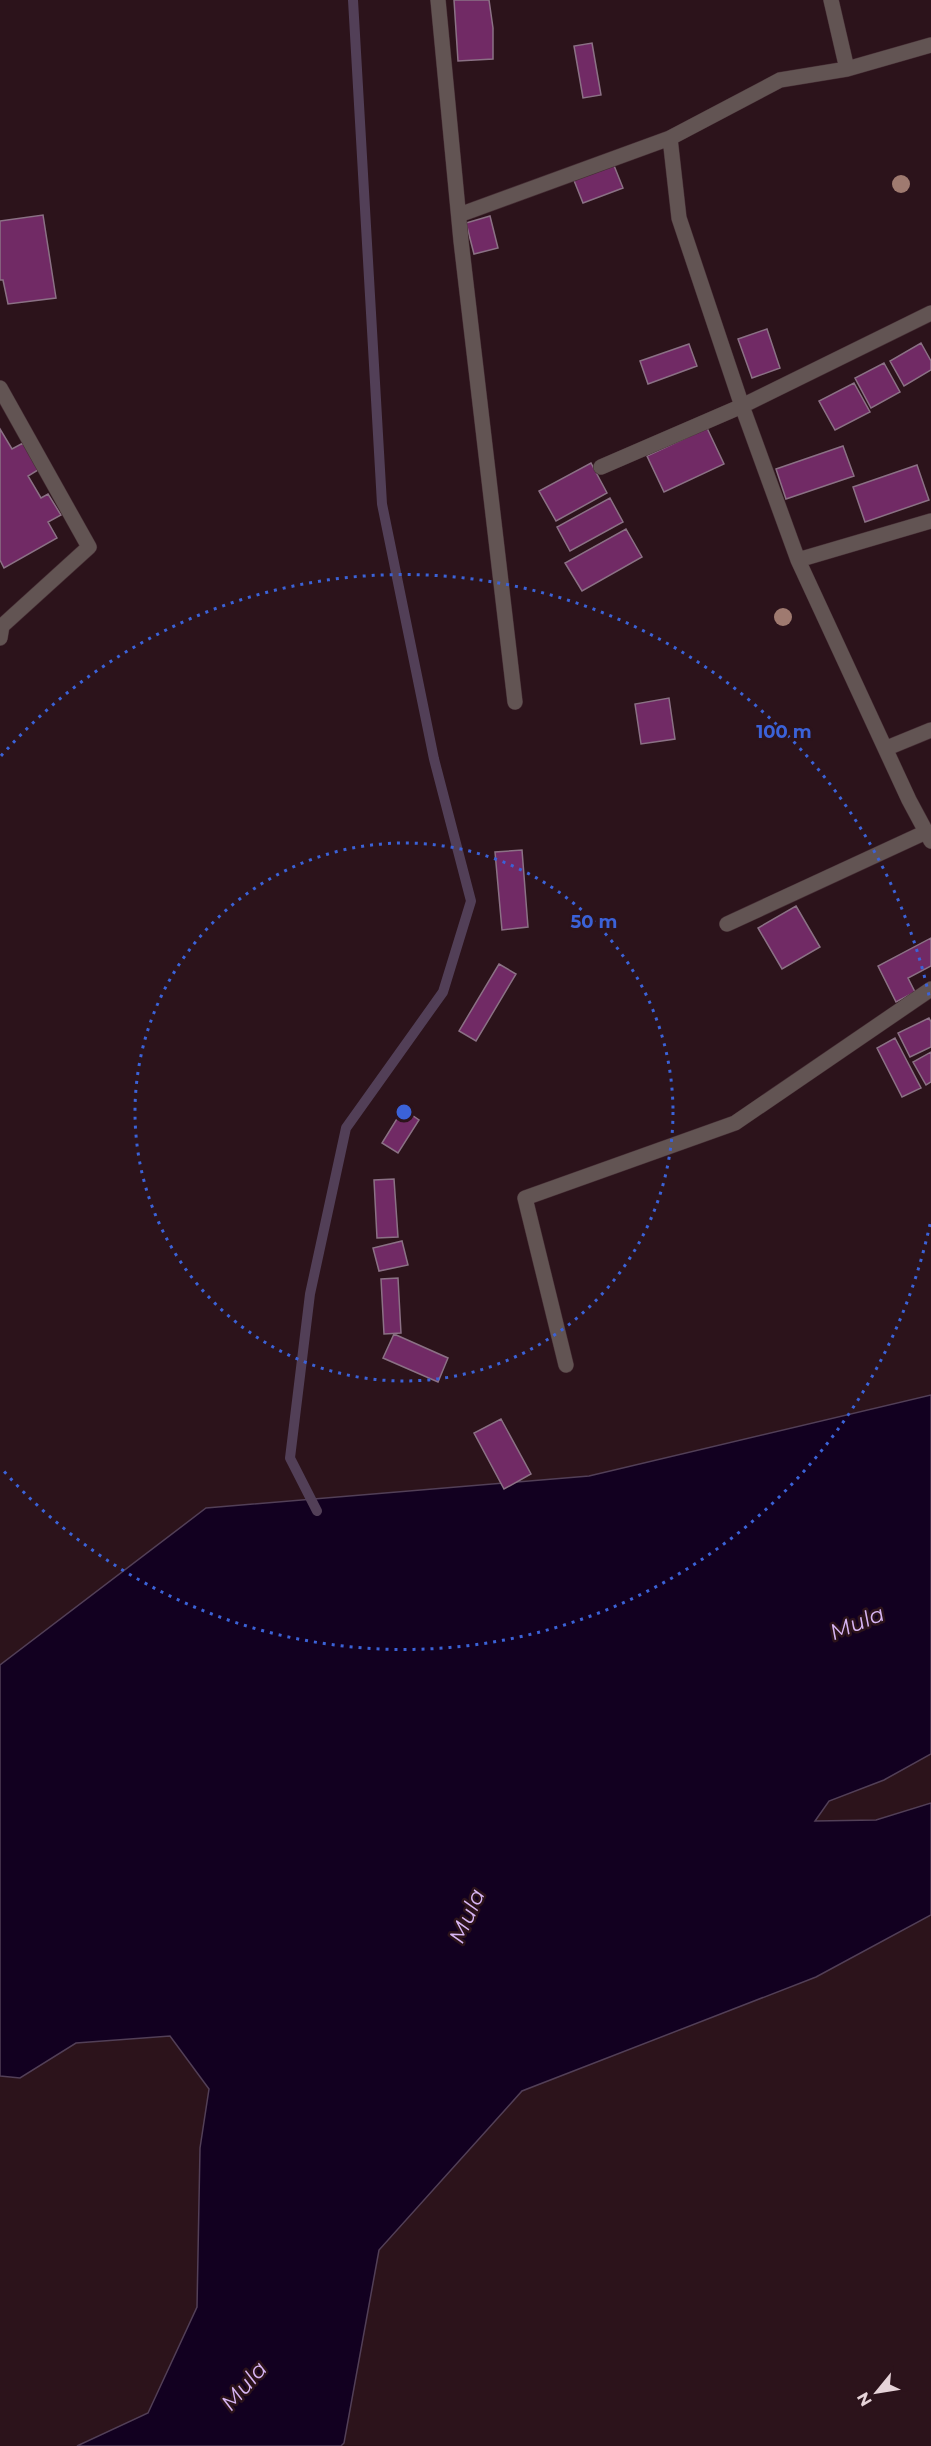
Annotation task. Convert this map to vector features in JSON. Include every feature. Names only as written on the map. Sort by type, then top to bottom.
[{"type":"street","points":[[438,0],[459,215],[515,702]]},
{"type":"street","points":[[831,0],[847,69]]},
{"type":"street","points":[[459,215],[670,138],[780,80],[847,69],[931,45]]},
{"type":"street","points":[[670,138],[679,218],[742,406],[798,560],[887,748],[909,800],[929,836],[727,924]]},
{"type":"street","points":[[601,466],[742,406],[931,313]]},
{"type":"street","points":[[0,388],[89,547],[0,628]]},
{"type":"street","points":[[798,560],[931,521]]},
{"type":"street","points":[[887,748],[931,730]]},
{"type":"street","points":[[566,1365],[525,1198],[735,1124],[931,989]]},
{"type":"water","name":"Mula","points":[[931,1395],[931,1754],[884,1780],[829,1801],[815,1821],[876,1820],[931,1803],[931,1915],[816,1977],[522,2091],[379,2250],[344,2443],[341,2446],[77,2446],[148,2413],[197,2307],[200,2148],[209,2089],[170,2036],[76,2043],[20,2078],[0,2076],[0,1665],[206,1508],[589,1476]]},
{"type":"building","points":[[454,0],[489,0],[493,28],[493,59],[458,61]]},
{"type":"building","points":[[592,43],[601,95],[583,98],[574,46]]},
{"type":"building","points":[[613,163],[623,188],[583,203],[573,178]]},
{"type":"building","points":[[43,215],[56,298],[8,304],[3,280],[0,280],[0,221]]},
{"type":"building","points":[[490,216],[498,248],[474,254],[466,223]]},
{"type":"building","points":[[767,329],[780,368],[752,378],[738,339]]},
{"type":"building","points":[[921,343],[931,361],[931,370],[904,386],[890,361]]},
{"type":"building","points":[[689,344],[697,366],[648,384],[640,361]]},
{"type":"building","points":[[884,363],[900,392],[871,408],[855,378]]},
{"type":"building","points":[[854,383],[870,412],[835,430],[819,401]]},
{"type":"building","points":[[707,428],[724,464],[664,492],[647,456]]},
{"type":"building","points":[[0,429],[12,449],[23,443],[38,470],[28,476],[41,498],[48,494],[61,515],[48,522],[57,538],[4,568],[0,560]]},
{"type":"building","points":[[843,446],[854,476],[786,499],[776,469]]},
{"type":"building","points":[[591,463],[607,493],[556,521],[539,491]]},
{"type":"building","points":[[917,465],[929,500],[865,522],[853,487]]},
{"type":"building","points":[[610,498],[623,522],[570,551],[557,527]]},
{"type":"building","points":[[626,529],[642,557],[582,591],[565,563]]},
{"type":"building","points":[[669,698],[675,739],[641,744],[635,704]]},
{"type":"building","points":[[522,850],[528,927],[502,930],[495,852]]},
{"type":"building","points":[[796,906],[820,947],[782,969],[758,928]]},
{"type":"building","points":[[931,938],[931,966],[908,978],[915,992],[896,1002],[878,966]]},
{"type":"building","points":[[499,964],[516,974],[476,1041],[459,1031]]},
{"type":"building","points":[[929,1018],[931,1047],[910,1057],[898,1033]]},
{"type":"building","points":[[895,1038],[921,1088],[902,1097],[877,1048]]},
{"type":"building","points":[[931,1052],[931,1082],[926,1085],[913,1062]]},
{"type":"building","points":[[403,1109],[419,1120],[398,1153],[382,1143]]},
{"type":"building","points":[[394,1179],[398,1237],[377,1238],[374,1180]]},
{"type":"building","points":[[402,1241],[408,1265],[379,1271],[373,1248]]},
{"type":"building","points":[[398,1278],[401,1333],[384,1334],[381,1279]]},
{"type":"building","points":[[394,1334],[448,1358],[438,1382],[383,1358]]},
{"type":"building","points":[[501,1419],[531,1474],[504,1489],[474,1433]]},
{"type":"waterway","points":[[317,1511],[290,1458],[310,1294],[346,1128],[443,992],[471,901],[434,759],[382,504],[353,0]]}]
